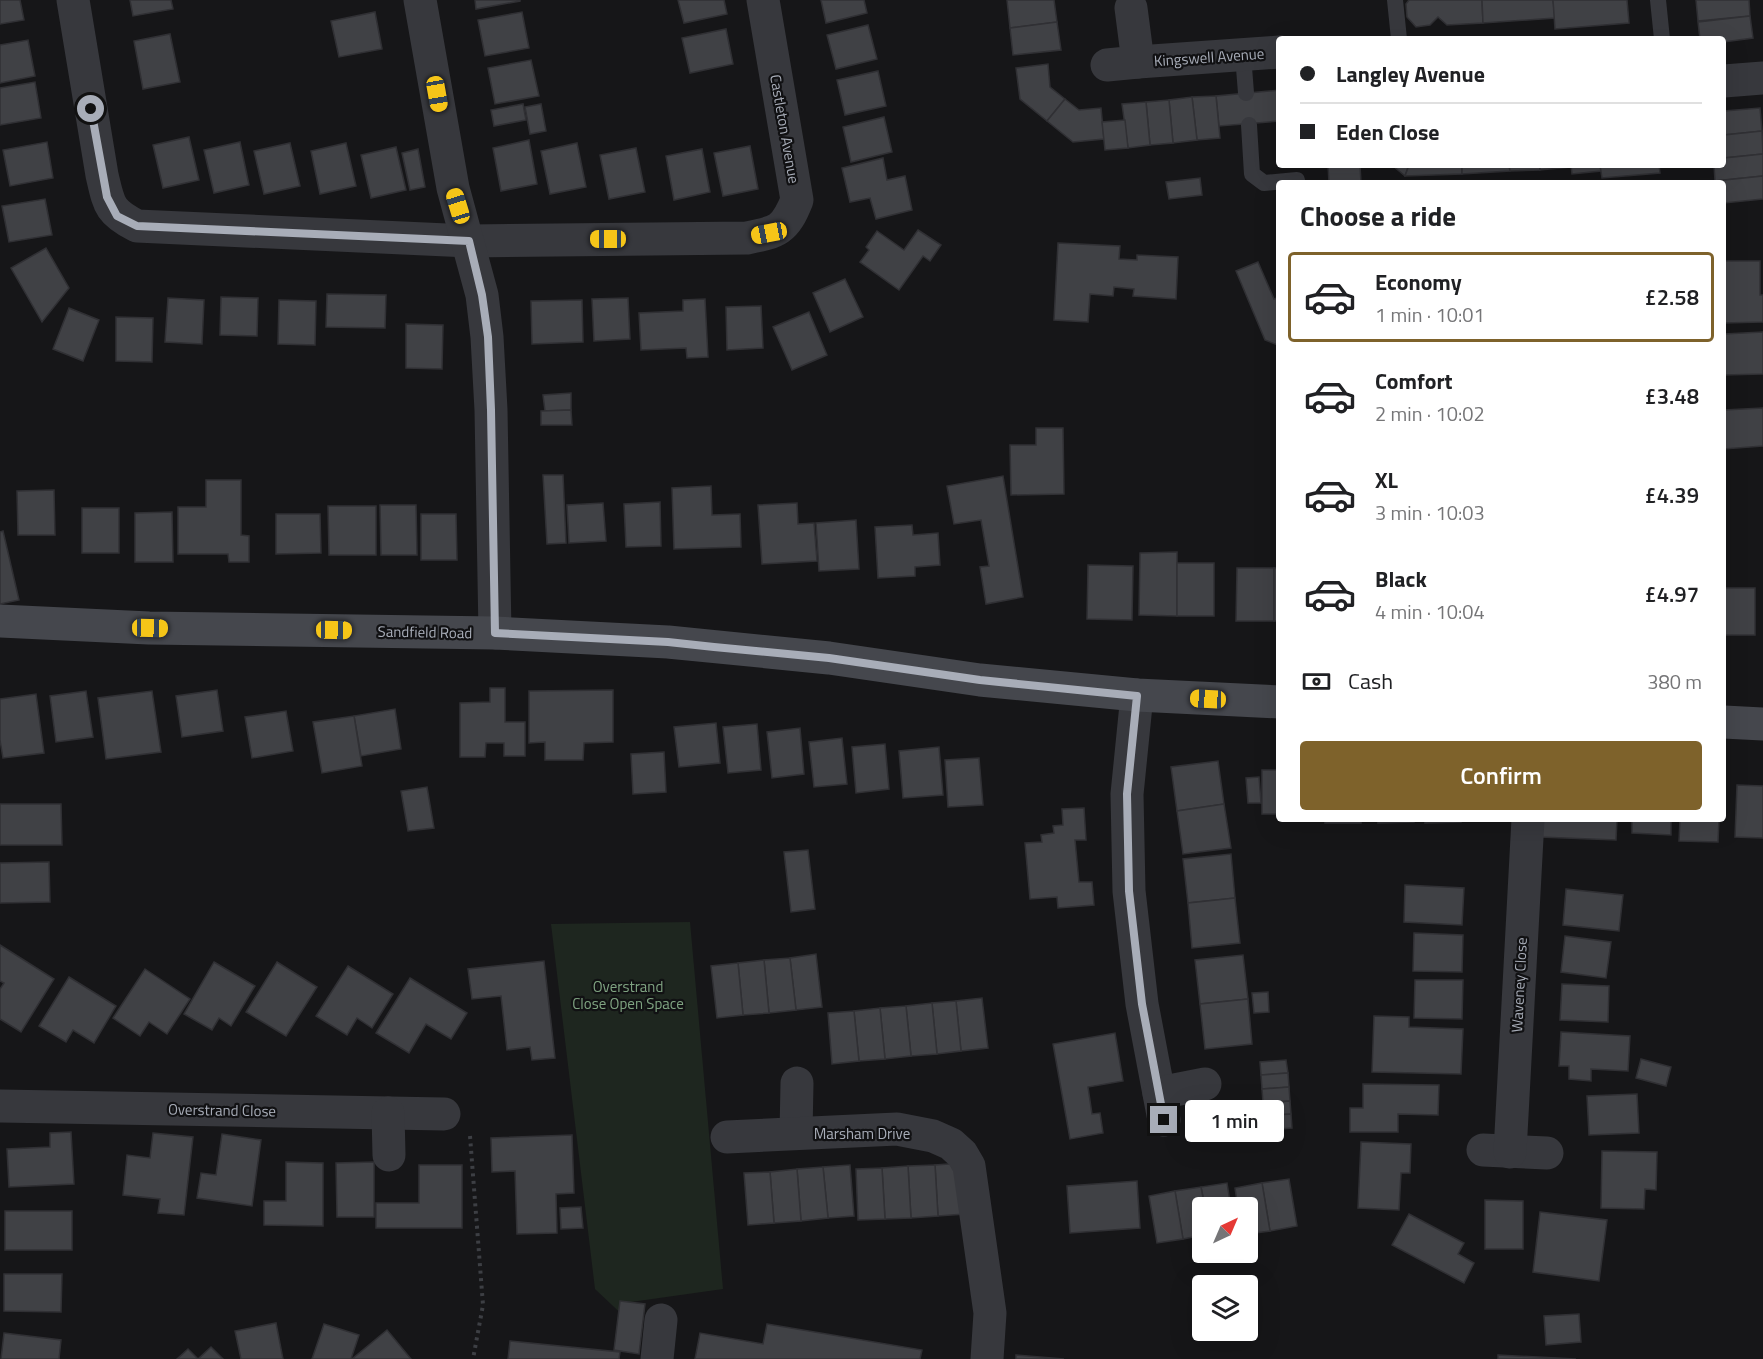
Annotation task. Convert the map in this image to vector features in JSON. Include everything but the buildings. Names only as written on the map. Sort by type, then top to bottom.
[{"type":"street","name":"Castleton Avenue","points":[[73,0],[102,175],[107,197],[117,216],[137,226],[469,241],[747,238],[769,233],[789,220],[797,200],[763,0]]},
{"type":"street","points":[[420,0],[453,188],[482,295],[488,337],[495,633]]},
{"type":"street","name":"Kingswell Avenue","points":[[1131,8],[1122,63],[1276,52]]},
{"type":"street","points":[[1726,81],[1763,78]]},
{"type":"street","name":"Sandfield Road","points":[[0,621],[150,628],[495,633],[679,643],[829,658],[980,680],[1137,696],[1276,702]]},
{"type":"street","points":[[1137,696],[1127,794],[1129,891],[1142,1004],[1161,1106],[1205,1084]]},
{"type":"street","points":[[1726,722],[1763,724]]},
{"type":"street","name":"Waveney Close","points":[[1528,822],[1497,1151],[1547,1153]]},
{"type":"street","points":[[796,1133],[797,1083]]},
{"type":"street","name":"Overstrand Close","points":[[0,1106],[444,1114]]},
{"type":"street","points":[[388,1113],[389,1155]]},
{"type":"street","name":"Marsham Drive","points":[[727,1137],[907,1131],[933,1136],[951,1144],[962,1154],[969,1166],[990,1313],[987,1359]]},
{"type":"street","points":[[657,1359],[661,1320]]},
{"type":"lane","points":[[1395,0],[1399,36]]},
{"type":"lane","points":[[1658,0],[1662,36]]},
{"type":"lane","points":[[1243,55],[1246,93]]},
{"type":"lane","points":[[1249,125],[1252,174],[1264,183],[1276,182]]},
{"type":"path","points":[[444,1114],[468,1112],[483,1305],[473,1359]]},
{"type":"green space","name":"Overstrand Close Open Space","points":[[690,922],[723,1289],[631,1302],[629,1321],[595,1289],[551,924]]},
{"type":"route","points":[[91,109],[107,197],[117,216],[137,226],[469,241],[482,295],[488,337],[495,633],[668,642],[829,658],[980,680],[1137,696],[1127,794],[1129,891],[1142,1004],[1164,1120]]}]
